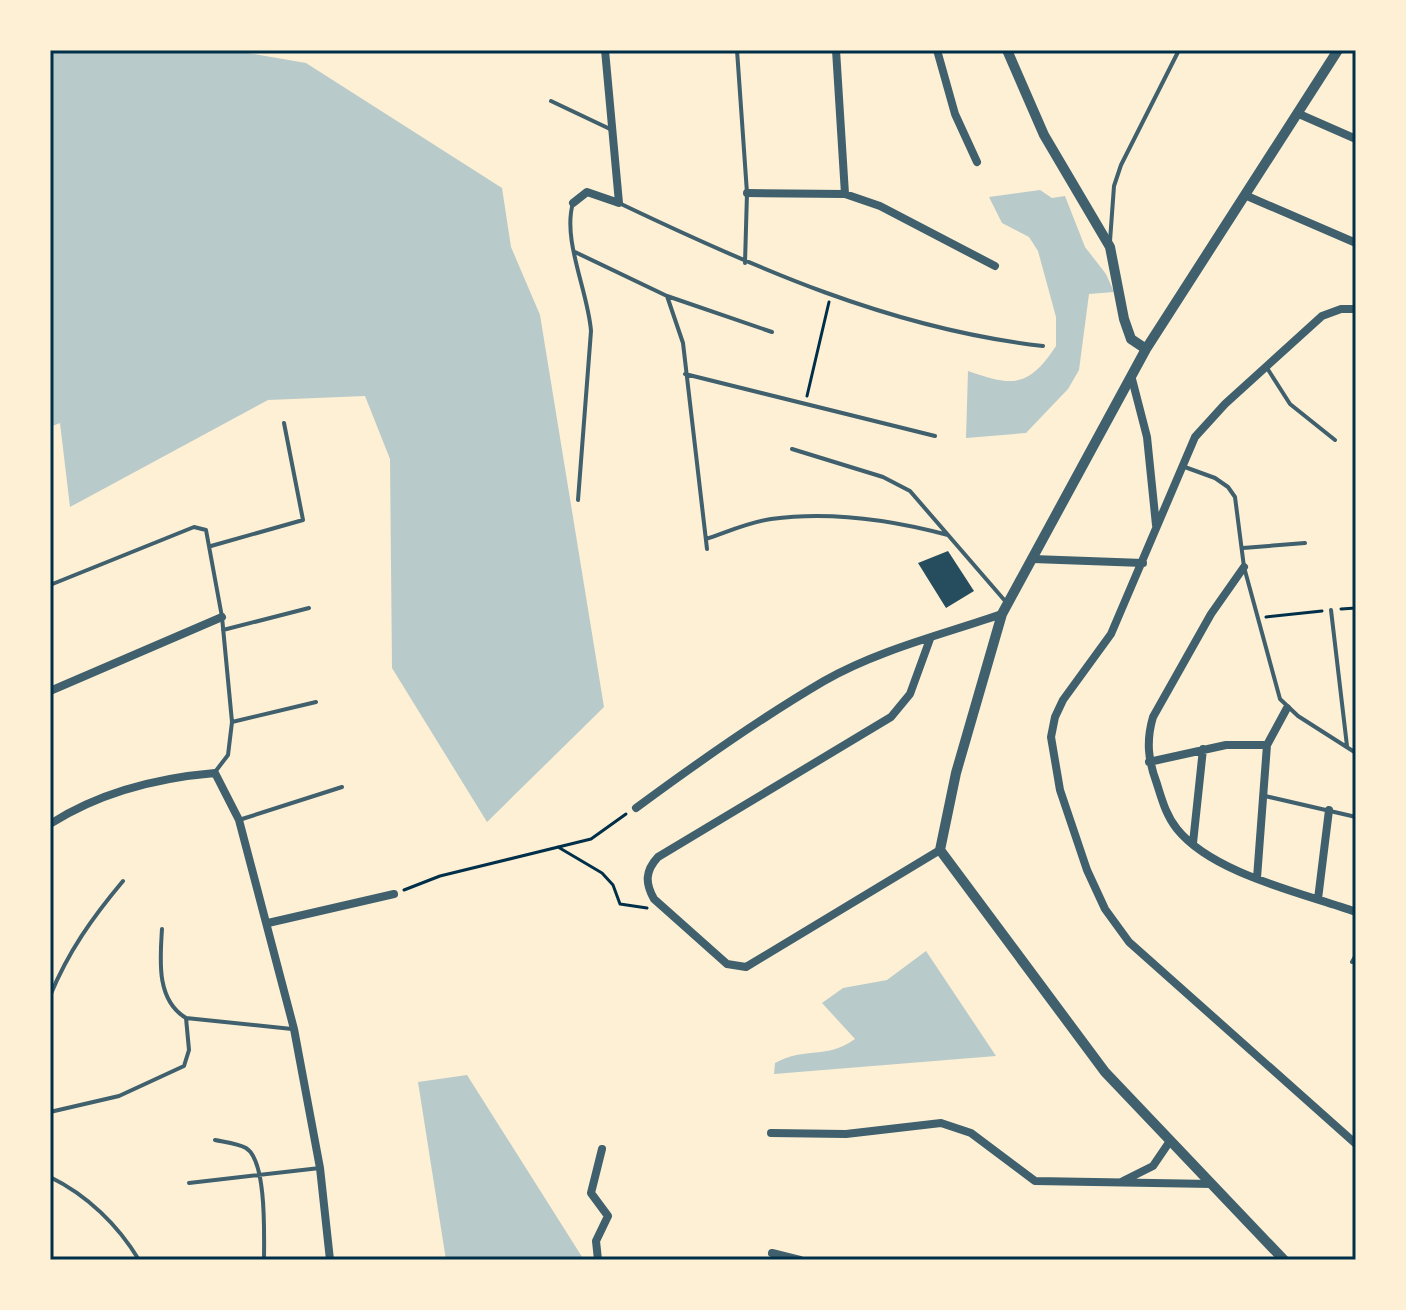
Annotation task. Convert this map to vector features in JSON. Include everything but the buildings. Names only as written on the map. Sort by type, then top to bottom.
[{"type":"street","points":[[573,203],[587,192],[619,203],[605,50]]},
{"type":"street","points":[[836,50],[845,194]]},
{"type":"street","points":[[937,50],[955,114],[977,162]]},
{"type":"street","points":[[1007,50],[1044,135],[1110,247],[1127,329],[1131,339],[1146,349]]},
{"type":"street","points":[[930,639],[910,694],[891,717],[658,857],[646,875],[647,888],[667,911],[727,964],[746,967],[940,850],[959,761],[1002,614],[1146,349],[1338,50]]},
{"type":"street","points":[[1299,114],[1356,139]]},
{"type":"street","points":[[747,193],[845,194],[880,206],[995,266]]},
{"type":"street","points":[[1247,196],[1356,243]]},
{"type":"street","points":[[1356,309],[1332,311],[1322,316],[1209,419],[1195,437],[1111,634],[1063,700],[1051,737],[1060,790],[1087,870],[1105,909],[1129,942],[1356,1144]]},
{"type":"street","points":[[1132,379],[1147,437],[1156,530]]},
{"type":"street","points":[[1033,559],[1143,563]]},
{"type":"street","points":[[1244,567],[1211,614],[1153,717],[1148,732],[1149,762],[1168,815],[1193,843],[1257,878],[1356,912]]},
{"type":"street","points":[[636,808],[738,734],[826,680],[1002,614]]},
{"type":"street","points":[[50,691],[222,617]]},
{"type":"street","points":[[1257,878],[1267,745],[1287,708]]},
{"type":"street","points":[[1149,762],[1203,749],[1267,745]]},
{"type":"street","points":[[1193,843],[1203,749]]},
{"type":"street","points":[[50,824],[116,792],[165,777],[215,773],[239,820],[294,1029],[320,1168],[330,1260]]},
{"type":"street","points":[[1318,899],[1329,810]]},
{"type":"street","points":[[940,850],[1096,1062],[1284,1260]]},
{"type":"street","points":[[268,923],[394,894]]},
{"type":"street","points":[[771,1133],[846,1134],[941,1123],[971,1133],[1035,1181],[1213,1184]]},
{"type":"street","points":[[1121,1182],[1153,1166],[1170,1141]]},
{"type":"street","points":[[598,1260],[596,1241],[608,1216],[591,1193],[602,1149]]},
{"type":"street","points":[[772,1253],[800,1260]]},
{"type":"lane","points":[[737,50],[747,193],[745,263]]},
{"type":"lane","points":[[1110,247],[1111,212],[1121,165],[1179,50]]},
{"type":"lane","points":[[551,101],[612,130]]},
{"type":"lane","points":[[573,203],[569,226],[591,331],[578,500]]},
{"type":"lane","points":[[619,203],[745,263],[830,296],[970,336],[1043,346]]},
{"type":"lane","points":[[575,252],[667,296],[772,332]]},
{"type":"lane","points":[[667,296],[683,343],[707,549]]},
{"type":"lane","points":[[1267,368],[1290,404],[1335,440]]},
{"type":"lane","points":[[685,374],[935,436]]},
{"type":"lane","points":[[211,546],[303,520],[284,423]]},
{"type":"lane","points":[[792,449],[883,477],[910,491],[1008,603]]},
{"type":"lane","points":[[1182,466],[1228,487],[1240,512],[1244,567],[1275,685],[1287,708],[1356,753]]},
{"type":"lane","points":[[706,539],[767,519],[808,516],[915,527],[951,536]]},
{"type":"lane","points":[[50,585],[194,527],[206,530],[222,617],[232,722],[228,755],[215,773]]},
{"type":"lane","points":[[1243,548],[1305,543]]},
{"type":"lane","points":[[223,630],[309,608]]},
{"type":"lane","points":[[1331,610],[1347,747]]},
{"type":"lane","points":[[232,722],[316,702]]},
{"type":"lane","points":[[239,820],[342,787]]},
{"type":"lane","points":[[1262,796],[1356,817]]},
{"type":"lane","points":[[50,996],[66,958],[90,921],[123,881]]},
{"type":"lane","points":[[162,929],[161,970],[168,1001],[186,1018],[294,1029]]},
{"type":"lane","points":[[1352,962],[1356,955]]},
{"type":"lane","points":[[50,1112],[119,1096],[184,1066],[189,1050],[186,1018]]},
{"type":"lane","points":[[215,1140],[248,1149],[260,1175],[264,1260]]},
{"type":"lane","points":[[189,1183],[320,1168]]},
{"type":"lane","points":[[50,1177],[92,1203],[128,1242],[139,1260]]},
{"type":"path","points":[[805,403],[830,296]]},
{"type":"path","points":[[1258,618],[1356,608]]},
{"type":"path","points":[[394,894],[440,876],[591,839],[636,808]]},
{"type":"path","points":[[558,847],[602,873],[613,885],[620,904],[667,911]]},
{"type":"shaded area","points":[[50,50],[230,50],[306,63],[502,188],[511,247],[540,315],[604,707],[487,822],[392,668],[390,459],[365,396],[268,400],[70,507],[60,423],[50,427]]},
{"type":"shaded area","points":[[1040,190],[1052,198],[1065,196],[1085,247],[1106,274],[1114,292],[1089,294],[1079,370],[1068,389],[1026,433],[966,438],[968,371],[1007,381],[1018,380],[1036,370],[1056,346],[1056,317],[1038,251],[1029,237],[1002,223],[989,197]]},
{"type":"shaded area","points":[[926,951],[996,1056],[774,1074],[775,1063],[786,1058],[835,1049],[855,1039],[822,1003],[843,988],[887,980]]},
{"type":"shaded area","points":[[467,1075],[584,1260],[446,1260],[418,1082]]}]
